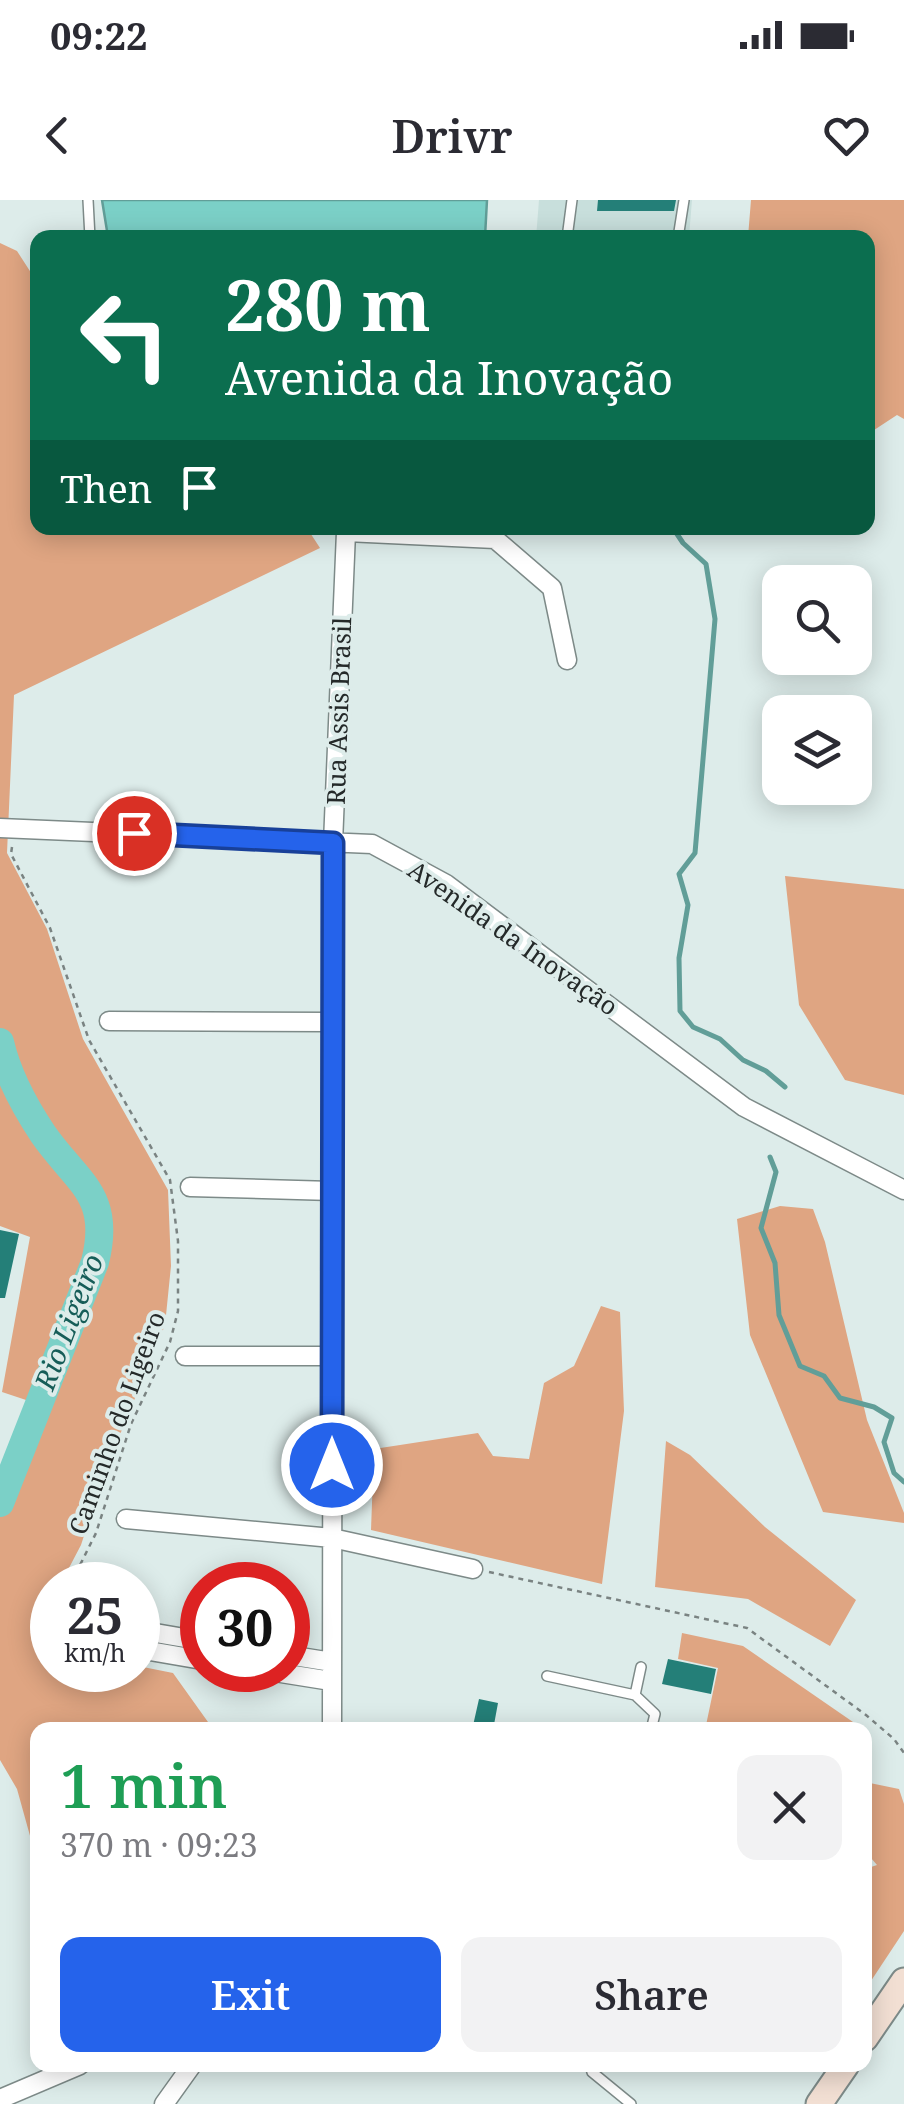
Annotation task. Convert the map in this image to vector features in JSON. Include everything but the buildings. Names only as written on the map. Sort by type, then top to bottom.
[{"type":"main road","points":[[872,2028],[904,1981]]},
{"type":"main road","points":[[819,2104],[841,2072]]},
{"type":"street","name":"Rua Assis Brasil","points":[[332,1722],[333,843],[346,535]]},
{"type":"street","name":"Rua Assis Brasil","points":[[420,535],[495,538],[552,588],[567,660]]},
{"type":"street","name":"Avenida da Inovação","points":[[7,827],[372,844],[446,884],[744,1107],[904,1190]]},
{"type":"street","points":[[109,1021],[332,1022]]},
{"type":"street","points":[[190,1187],[332,1191]]},
{"type":"street","points":[[185,1356],[332,1356]]},
{"type":"street","points":[[126,1519],[332,1538],[472,1569]]},
{"type":"street","points":[[310,1664],[332,1672]]},
{"type":"street","points":[[310,1671],[332,1672]]},
{"type":"street","points":[[0,2099],[64,2072]]},
{"type":"street","points":[[164,2104],[187,2072]]},
{"type":"lane","points":[[88,200],[90,230]]},
{"type":"lane","points":[[568,230],[572,200]]},
{"type":"lane","points":[[679,230],[684,200]]},
{"type":"lane","points":[[635,1695],[642,1667]]},
{"type":"lane","points":[[547,1676],[635,1695],[656,1714],[654,1722]]},
{"type":"lane","points":[[592,2072],[631,2104]]},
{"type":"path","name":"Caminho do Ligeiro","points":[[7,827],[11,854],[50,928],[89,1040],[170,1180],[178,1241],[178,1311],[170,1342],[131,1424],[96,1533],[82,1562]]},
{"type":"path","points":[[472,1569],[747,1628],[866,1715],[904,1753]]},
{"type":"shaded area","points":[[539,200],[692,200],[690,230],[537,230]]},
{"type":"shaded area","points":[[751,200],[904,200],[904,419],[897,415],[875,429],[875,230],[749,230]]},
{"type":"shaded area","points":[[0,243],[17,251],[30,271],[30,535],[312,535],[320,548],[14,695],[7,853],[47,929],[83,1039],[168,1190],[171,1266],[165,1325],[105,1471],[81,1545],[72,1562],[30,1562],[30,1692],[160,1692],[160,1670],[173,1673],[180,1683],[180,1692],[187,1692],[208,1722],[30,1722],[30,1836],[17,1789],[0,1760],[0,1486],[32,1402],[2,1392],[30,1237],[0,1226]]},
{"type":"shaded area","points":[[785,876],[904,889],[904,1095],[845,1080],[799,1005]]},
{"type":"shaded area","points":[[780,1206],[813,1209],[825,1242],[867,1420],[904,1513],[904,1523],[823,1512],[750,1335],[737,1219]]},
{"type":"shaded area","points":[[601,1306],[620,1312],[624,1411],[602,1584],[371,1530],[374,1449],[478,1433],[493,1456],[529,1459],[544,1383],[574,1366]]},
{"type":"shaded area","points":[[666,1441],[690,1455],[765,1527],[856,1600],[830,1646],[748,1599],[655,1587]]},
{"type":"shaded area","points":[[682,1633],[743,1646],[853,1722],[707,1722],[718,1668],[678,1659]]},
{"type":"shaded area","points":[[872,1783],[899,1789],[904,1804],[904,1931],[872,1979],[872,1867],[877,1865],[872,1859]]},
{"type":"water","points":[[102,200],[487,200],[485,230],[107,230]]},
{"type":"waterway","points":[[678,535],[706,564],[715,619],[695,853],[679,874],[688,905],[679,958],[680,1011],[693,1027],[720,1039],[743,1060],[766,1071],[785,1087]]},
{"type":"waterway","name":"Rio Ligeiro","points":[[0,1042],[30,1113],[88,1191],[99,1220],[95,1262],[0,1503]]},
{"type":"waterway","points":[[770,1157],[776,1172],[761,1228],[775,1263],[779,1315],[800,1366],[824,1376],[840,1398],[874,1407],[892,1418],[884,1442],[894,1473],[904,1482]]},
{"type":"route","points":[[134,833],[333,843],[332,1465]]}]
